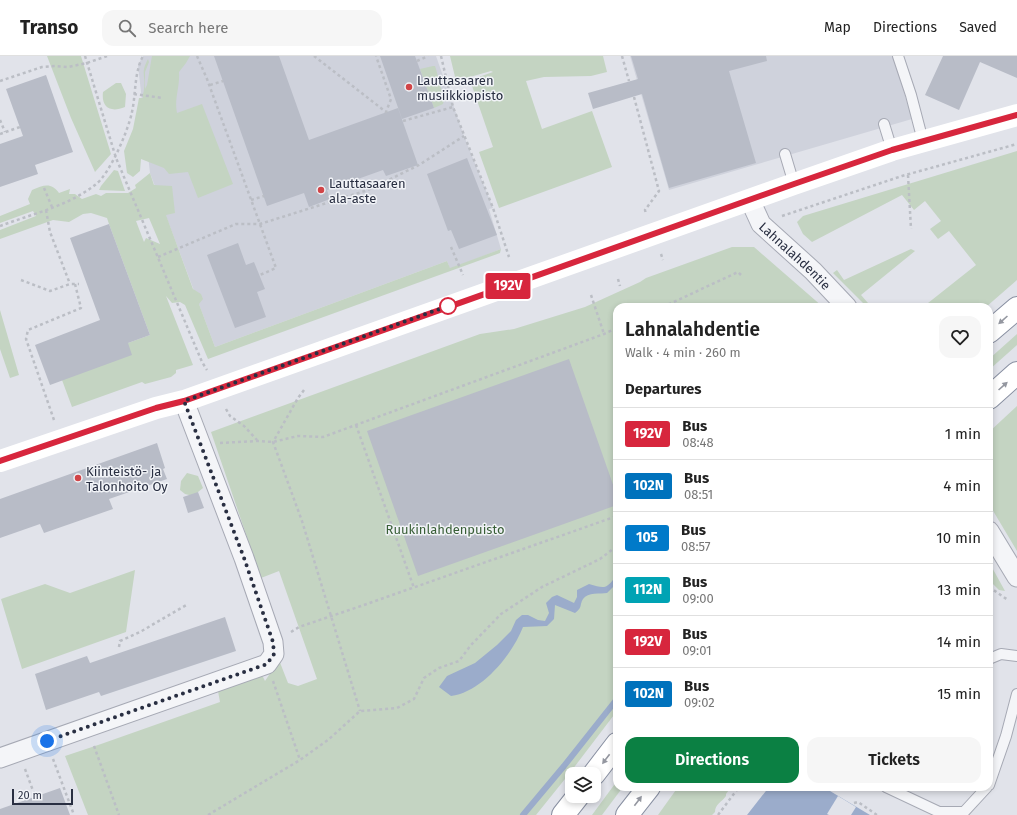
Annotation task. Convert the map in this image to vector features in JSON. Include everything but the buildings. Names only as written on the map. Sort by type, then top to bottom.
[{"type":"main road","points":[[0,462],[156,408],[184,401],[454,304],[892,150],[1017,114]]},
{"type":"main road","points":[[993,329],[1017,308]]},
{"type":"main road","points":[[993,394],[1017,373]]},
{"type":"main road","points":[[599,767],[613,749]]},
{"type":"main road","points":[[627,815],[646,791]]},
{"type":"main road","points":[[563,815],[572,803]]},
{"type":"street","name":"Lahnalahdentie","points":[[750,200],[762,224],[813,271],[844,303]]},
{"type":"street","points":[[0,758],[267,664],[274,654],[273,642],[244,558],[202,444],[184,401]]},
{"type":"street","points":[[993,537],[1017,577]]},
{"type":"lane","points":[[898,56],[911,95],[923,141]]},
{"type":"lane","points":[[884,124],[892,150]]},
{"type":"lane","points":[[785,154],[794,184]]},
{"type":"lane","points":[[993,658],[1001,654],[1017,656]]},
{"type":"lane","points":[[993,772],[1006,736],[1017,694]]},
{"type":"lane","points":[[894,791],[939,812],[964,812],[983,791]]},
{"type":"path","points":[[85,56],[116,158],[205,366]]},
{"type":"path","points":[[0,82],[42,67],[68,67],[87,63],[106,56]]},
{"type":"path","points":[[0,226],[71,201],[97,184],[116,158],[132,113],[138,65],[143,56]]},
{"type":"path","points":[[197,56],[210,85],[276,268],[260,275]]},
{"type":"path","points":[[314,56],[386,112],[391,99],[376,56]]},
{"type":"path","points":[[417,61],[428,56]]},
{"type":"path","points":[[441,56],[453,108],[493,208],[509,257]]},
{"type":"path","points":[[622,56],[629,81]]},
{"type":"path","points":[[210,85],[222,80]]},
{"type":"path","points":[[134,94],[163,98]]},
{"type":"path","points":[[634,97],[659,191],[645,210],[654,234]]},
{"type":"path","points":[[403,121],[453,108]]},
{"type":"path","points":[[0,120],[4,132]]},
{"type":"path","points":[[0,134],[20,127]]},
{"type":"path","points":[[158,257],[236,224],[260,224],[368,190],[419,165],[464,136]]},
{"type":"path","points":[[782,216],[908,175],[1017,144]]},
{"type":"path","points":[[908,175],[911,229]]},
{"type":"path","points":[[44,188],[52,208]]},
{"type":"path","points":[[251,200],[264,196]]},
{"type":"path","points":[[46,210],[50,232],[70,284]]},
{"type":"path","points":[[451,247],[463,275]]},
{"type":"path","points":[[671,303],[738,272],[743,276]]},
{"type":"path","points":[[618,279],[620,286]]},
{"type":"path","points":[[21,280],[50,291],[70,284],[77,284],[81,308],[28,330],[26,340],[54,420]]},
{"type":"path","points":[[591,295],[604,334]]},
{"type":"path","points":[[202,444],[257,440],[273,442],[298,436],[323,437],[613,330]]},
{"type":"path","points":[[304,390],[273,442],[302,522],[360,711]]},
{"type":"path","points":[[230,416],[244,426],[257,440]]},
{"type":"path","points":[[356,425],[414,588]]},
{"type":"path","points":[[273,642],[299,626],[414,588],[613,517]]},
{"type":"path","points":[[208,815],[300,760],[328,740],[360,711],[397,708],[414,699],[424,678],[439,668],[458,661],[471,645],[501,614],[542,587],[600,560],[613,549]]},
{"type":"path","points":[[993,590],[1008,600]]},
{"type":"path","points":[[120,647],[120,641],[140,632],[188,604]]},
{"type":"path","points":[[267,664],[300,760]]},
{"type":"path","points":[[47,741],[74,815]]},
{"type":"path","points":[[93,742],[119,815]]},
{"type":"path","points":[[19,751],[35,796]]},
{"type":"path","points":[[718,815],[736,791]]},
{"type":"path","points":[[854,802],[858,802],[877,815]]},
{"type":"shaded area","name":"Lauttasaaren ala-aste","points":[[143,56],[436,56],[464,136],[493,208],[489,209],[501,249],[450,269],[447,261],[215,347],[150,173],[138,65]]},
{"type":"shaded area","points":[[630,56],[893,56],[912,119],[669,190]]},
{"type":"green space","points":[[47,56],[81,56],[111,154],[95,172],[71,118]]},
{"type":"green space","points":[[152,56],[190,56],[179,72],[176,103],[177,113],[202,104],[233,184],[198,198],[188,172],[169,174],[164,168],[141,159],[140,171],[133,177],[127,173],[124,151],[133,129],[139,98],[143,98],[144,68],[148,59],[149,62],[145,72],[145,89]]},
{"type":"green space","points":[[450,56],[603,56],[607,72],[591,76],[544,77],[526,81],[542,129],[592,111],[612,167],[499,208],[479,152],[493,147],[470,80],[493,72],[491,71],[456,81]]},
{"type":"green space","points":[[435,66],[436,69],[444,100],[443,104],[434,108],[420,69]]},
{"type":"green space","points":[[116,83],[121,83],[126,94],[125,107],[120,109],[111,109],[105,105],[103,92]]},
{"type":"green space","points":[[1017,151],[1017,280],[991,303],[928,303],[976,265],[949,231],[938,239],[930,229],[941,221],[925,201],[914,210],[902,195],[812,242],[803,234],[797,222],[803,216]]},
{"type":"green space","points":[[114,170],[118,171],[125,191],[99,190],[101,186]]},
{"type":"green space","points":[[150,173],[154,185],[172,186],[175,213],[166,215],[193,289],[201,294],[203,299],[199,304],[215,347],[447,261],[450,268],[501,249],[500,253],[208,359],[185,305],[180,302],[172,303],[166,296],[193,365],[176,370],[176,373],[171,377],[145,384],[142,382],[72,407],[62,380],[128,343],[150,335],[107,218],[91,213],[83,214],[69,222],[53,220],[0,239],[0,230],[36,216],[33,211],[0,223],[0,216],[30,204],[28,199],[32,190],[44,186],[53,187],[59,193],[70,189],[69,194],[75,194],[82,199],[96,194],[101,196],[106,193],[128,193],[136,188],[135,185]],"holes":[[[149,218],[160,244],[146,238],[144,242],[136,221]]]},
{"type":"green space","name":"Ruukinlahdenpuisto","points":[[732,247],[754,247],[818,303],[613,303],[613,716],[574,767],[565,767],[565,779],[536,815],[88,815],[65,756],[220,702],[218,691],[251,673],[263,677],[265,681],[279,660],[288,683],[298,686],[317,679],[279,571],[261,578],[211,432],[480,334],[514,329],[585,307],[646,278]]},
{"type":"green space","points":[[911,249],[915,251],[861,295],[868,303],[863,303],[833,273],[837,270],[844,280]]},
{"type":"green space","points":[[0,310],[19,375],[10,378],[0,349]]},
{"type":"green space","points":[[1017,334],[1017,345],[993,366],[993,355]]},
{"type":"green space","points":[[1017,406],[1017,551],[993,511],[993,428]]},
{"type":"green space","points":[[187,473],[198,476],[203,488],[193,496],[185,494],[180,490],[181,481]]},
{"type":"green space","points":[[993,569],[1005,591],[999,590],[993,584]]},
{"type":"green space","points":[[135,570],[126,632],[22,669],[1,599],[45,584],[70,593]]},
{"type":"green space","points":[[613,786],[613,791],[620,791],[602,815],[592,815]]},
{"type":"green space","points":[[675,791],[728,791],[726,796],[717,805],[715,812],[712,815],[658,815]]},
{"type":"water","points":[[613,580],[613,587],[607,593],[591,594],[585,597],[579,609],[575,613],[555,605],[554,619],[547,626],[523,627],[504,660],[485,680],[474,687],[463,693],[451,696],[439,687],[447,676],[475,663],[497,645],[511,631],[516,620],[522,615],[528,615],[538,620],[545,621],[549,613],[546,603],[552,597],[557,595],[574,603],[577,597],[577,590],[589,584],[605,587]]},
{"type":"water","points":[[766,791],[830,791],[870,815],[747,815]]},
{"type":"pier","points":[[838,796],[856,807],[851,815],[827,814]]},
{"type":"waterway","points":[[523,815],[613,704]]},
{"type":"bus line","name":"192V","points":[[0,461],[156,408],[184,401],[892,150],[1017,115]]},
{"type":"place","name":"Lauttasaaren musiikkiopisto","points":[[409,87]]},
{"type":"place","name":"Lauttasaaren ala-aste","points":[[321,190]]},
{"type":"place","name":"Kiinteistö- ja Talonhoito Oy","points":[[78,478]]},
{"type":"route","points":[[47,741],[267,664],[274,654],[273,642],[244,558],[202,444],[184,401],[448,306]]}]
